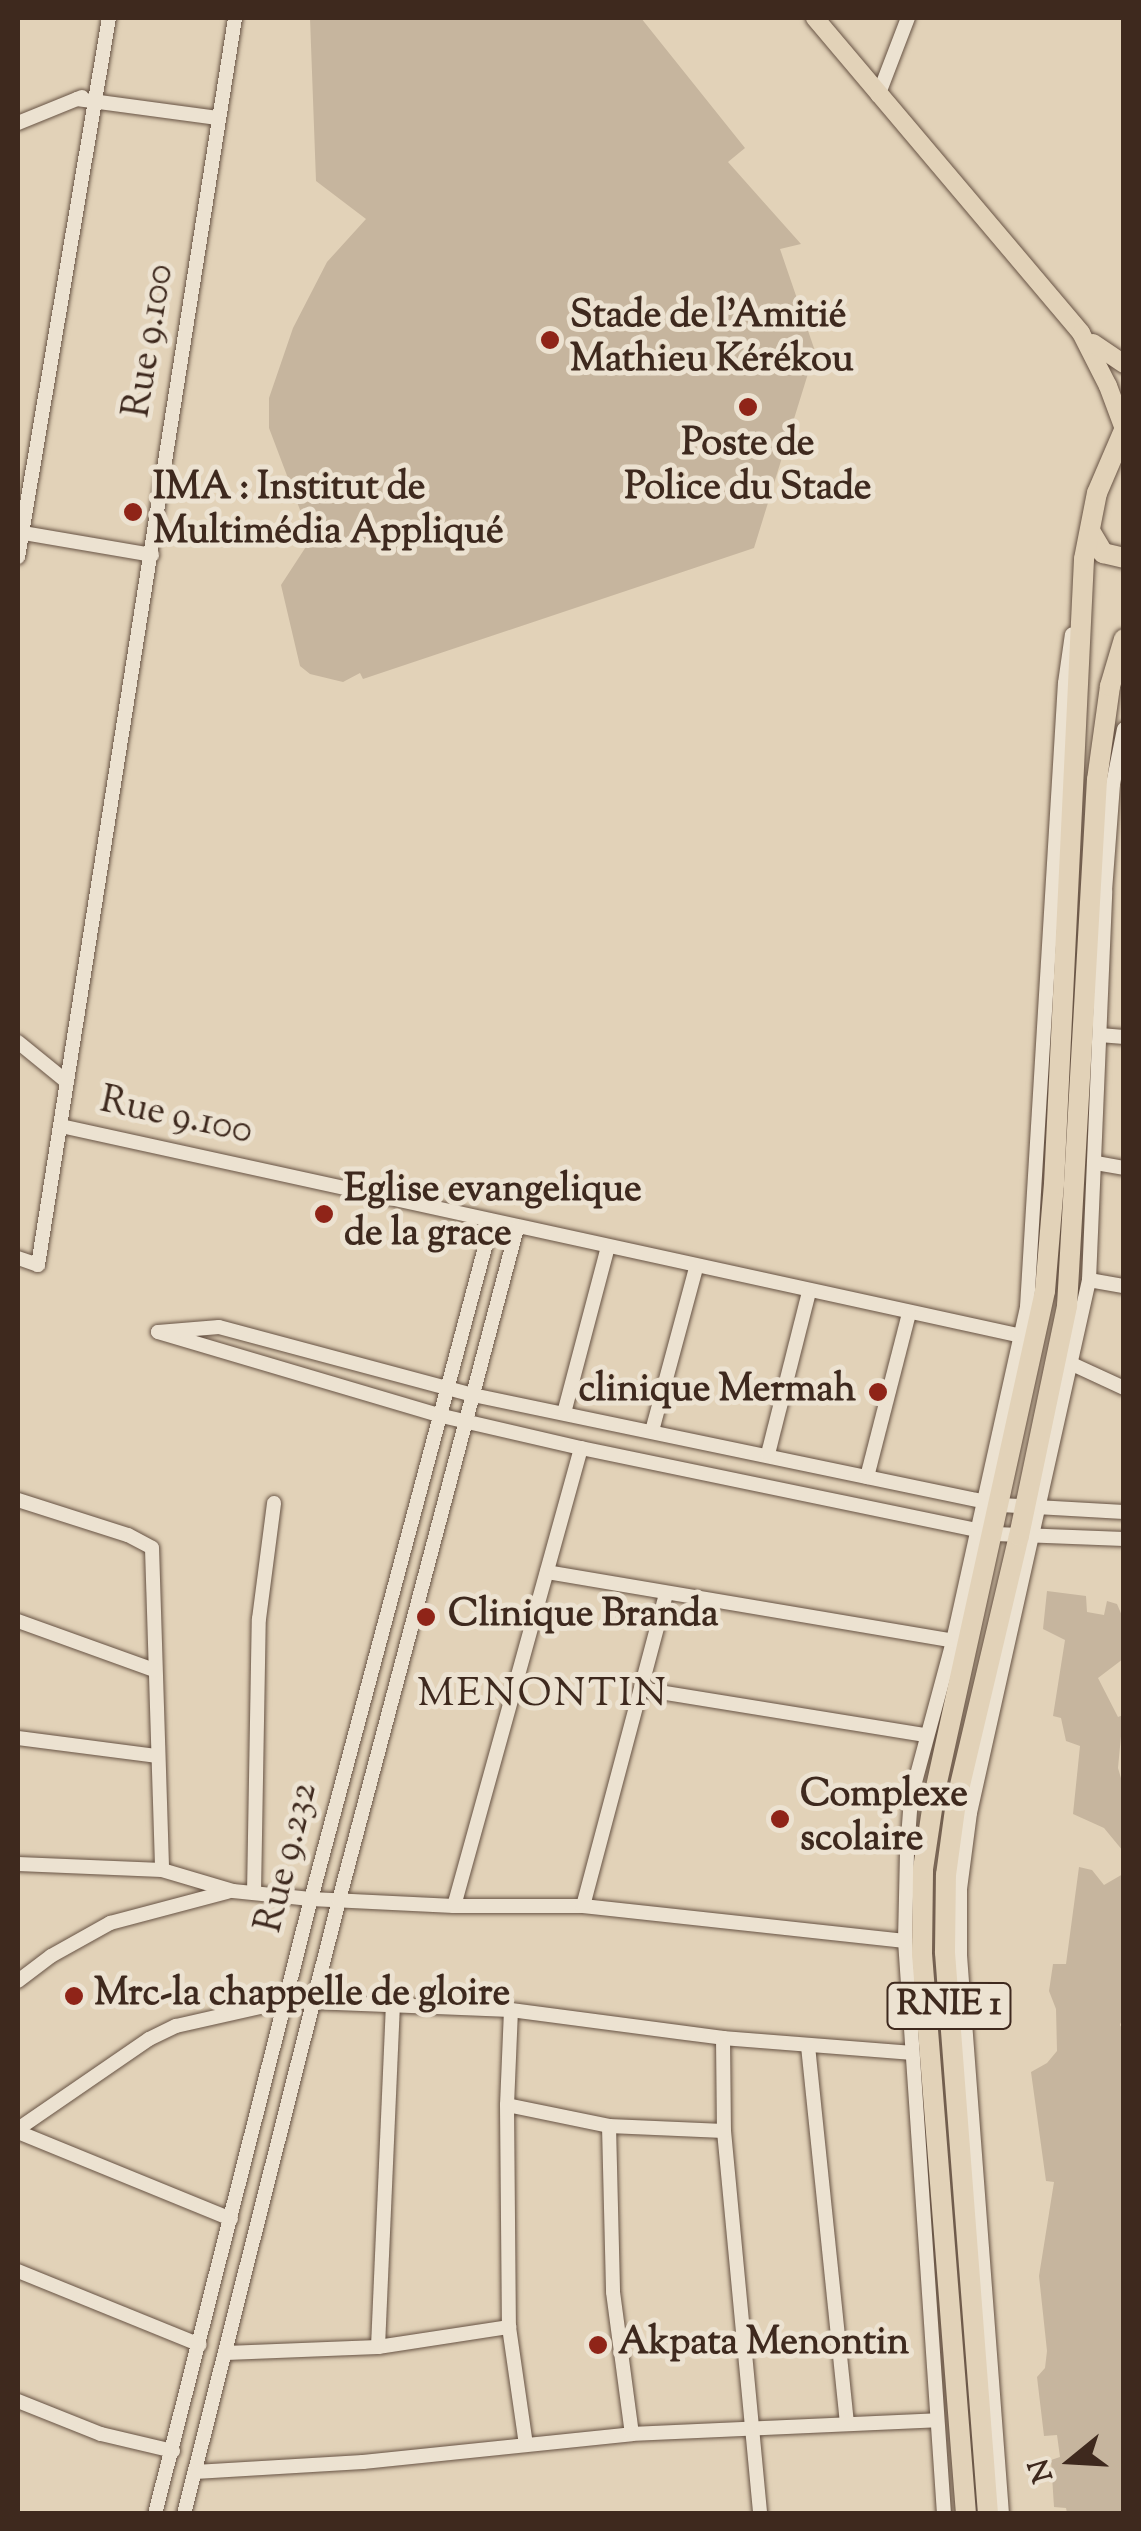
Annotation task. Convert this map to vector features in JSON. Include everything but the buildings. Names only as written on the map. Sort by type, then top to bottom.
[{"type":"highway","name":"RNIE 1","points":[[966,2514],[921,1910],[934,1796],[986,1532],[1038,1340],[1050,1243],[1084,560],[1106,468],[1124,429]]},
{"type":"highway","points":[[1090,531],[1103,552],[1124,558]]},
{"type":"highway","name":"RNIE 1","points":[[988,2514],[944,1915],[956,1802],[1026,1535],[1067,1306],[1097,780],[1110,686],[1124,639]]},
{"type":"main road","points":[[815,18],[1081,333],[1124,429]]},
{"type":"main road","points":[[1081,333],[1124,364]]},
{"type":"street","points":[[18,557],[19,532],[109,18]]},
{"type":"street","name":"Rue 9.100","points":[[235,18],[61,1126],[696,1268],[1022,1336]]},
{"type":"street","points":[[878,96],[908,18]]},
{"type":"street","points":[[18,123],[77,99],[95,96],[218,118]]},
{"type":"street","points":[[19,532],[152,554]]},
{"type":"street","points":[[993,1503],[1022,1336],[1065,683],[1084,560]]},
{"type":"street","points":[[1032,1506],[1072,1364],[1089,1280],[1100,1035],[1124,729]]},
{"type":"street","points":[[1100,1035],[1124,1037]]},
{"type":"street","points":[[18,1042],[67,1082]]},
{"type":"street","points":[[18,1258],[38,1266],[61,1126]]},
{"type":"street","points":[[1096,1163],[1124,1168]]},
{"type":"street","name":"Rue 9.232","points":[[154,2514],[311,1899],[492,1221]]},
{"type":"street","name":"Rue 9.232","points":[[184,2514],[339,1900],[517,1228]]},
{"type":"street","points":[[564,1413],[608,1247]]},
{"type":"street","points":[[652,1432],[696,1268]]},
{"type":"street","points":[[1089,1280],[1124,1286]]},
{"type":"street","points":[[768,1454],[809,1292]]},
{"type":"street","points":[[868,1477],[909,1314]]},
{"type":"street","points":[[1124,1512],[993,1503],[472,1394],[219,1328],[158,1332],[303,1378],[581,1448],[986,1532],[1124,1539]]},
{"type":"street","points":[[303,1378],[311,1351]]},
{"type":"street","points":[[1072,1364],[1124,1388]]},
{"type":"street","points":[[454,1906],[581,1448]]},
{"type":"street","points":[[18,1500],[128,1535],[152,1548],[162,1870]]},
{"type":"street","points":[[254,1893],[259,1619],[274,1503]]},
{"type":"street","points":[[944,2514],[926,2194],[905,1941],[911,1796],[986,1532]]},
{"type":"street","points":[[1002,2514],[958,1921],[970,1813],[1026,1535]]},
{"type":"street","points":[[547,1572],[952,1641]]},
{"type":"street","points":[[583,1906],[666,1594]]},
{"type":"street","points":[[18,1621],[154,1670]]},
{"type":"street","points":[[640,1689],[926,1735]]},
{"type":"street","points":[[18,1738],[156,1756]]},
{"type":"street","points":[[18,1864],[162,1870],[233,1891],[311,1899],[454,1906],[583,1906],[905,1941]]},
{"type":"street","points":[[18,1981],[50,1956],[110,1923],[233,1891]]},
{"type":"street","points":[[231,2219],[18,2131],[61,2095],[149,2039],[176,2026],[287,2001],[314,1999],[393,2008],[511,2010],[724,2038],[912,2053]]},
{"type":"street","points":[[378,2346],[393,2008]]},
{"type":"street","points":[[511,2010],[507,2105],[508,2328],[526,2446]]},
{"type":"street","points":[[724,2038],[724,2131],[760,2514]]},
{"type":"street","points":[[808,2046],[848,2422]]},
{"type":"street","points":[[507,2105],[609,2126],[724,2131]]},
{"type":"street","points":[[609,2126],[613,2292],[632,2434]]},
{"type":"street","points":[[18,2271],[200,2344]]},
{"type":"street","points":[[226,2353],[378,2346],[508,2328]]},
{"type":"street","points":[[18,2402],[100,2434],[173,2450]]},
{"type":"street","points":[[196,2472],[632,2434],[936,2420]]},
{"type":"shaded area","name":"Stade de l'Amitié Mathieu Kérékou","points":[[310,18],[641,18],[745,148],[728,162],[801,244],[780,249],[815,351],[754,548],[363,679],[360,673],[343,682],[310,674],[300,666],[281,585],[311,539],[269,428],[269,398],[293,328],[327,262],[366,219],[316,181]]},
{"type":"shaded area","points":[[1047,1591],[1086,1596],[1087,1612],[1104,1615],[1107,1601],[1117,1604],[1123,1618],[1123,1659],[1098,1678],[1118,1717],[1123,1715],[1118,1768],[1123,1785],[1123,1851],[1104,1828],[1073,1814],[1080,1746],[1066,1741],[1061,1718],[1053,1716],[1065,1640],[1043,1629]]},
{"type":"shaded area","points":[[1079,1867],[1092,1870],[1104,1885],[1123,1874],[1123,2513],[1067,2513],[1066,2508],[1054,2507],[1051,2460],[1060,2457],[1057,2435],[1044,2436],[1037,2377],[1045,2368],[1047,2351],[1039,2276],[1054,2182],[1046,2181],[1031,2072],[1047,2063],[1057,2051],[1056,2009],[1049,1991],[1053,1964],[1066,1964]]},
{"type":"place","name":"Stade de l'Amitié Mathieu Kérékou","points":[[550,340]]},
{"type":"place","name":"Poste de Police du Stade","points":[[748,407]]},
{"type":"place","name":"IMA : Institut de Multimédia Appliqué","points":[[133,512]]},
{"type":"place","name":"Eglise evangelique de la grace","points":[[324,1214]]},
{"type":"place","name":"clinique Mermah","points":[[878,1392]]},
{"type":"place","name":"Clinique Branda","points":[[426,1617]]},
{"type":"place","name":"Complexe scolaire","points":[[780,1819]]},
{"type":"place","name":"Mrc-la chappelle de gloire","points":[[74,1996]]},
{"type":"place","name":"Akpata Menontin","points":[[598,2345]]},
{"type":"district","name":"MENONTIN","points":[[543,1696]]}]
